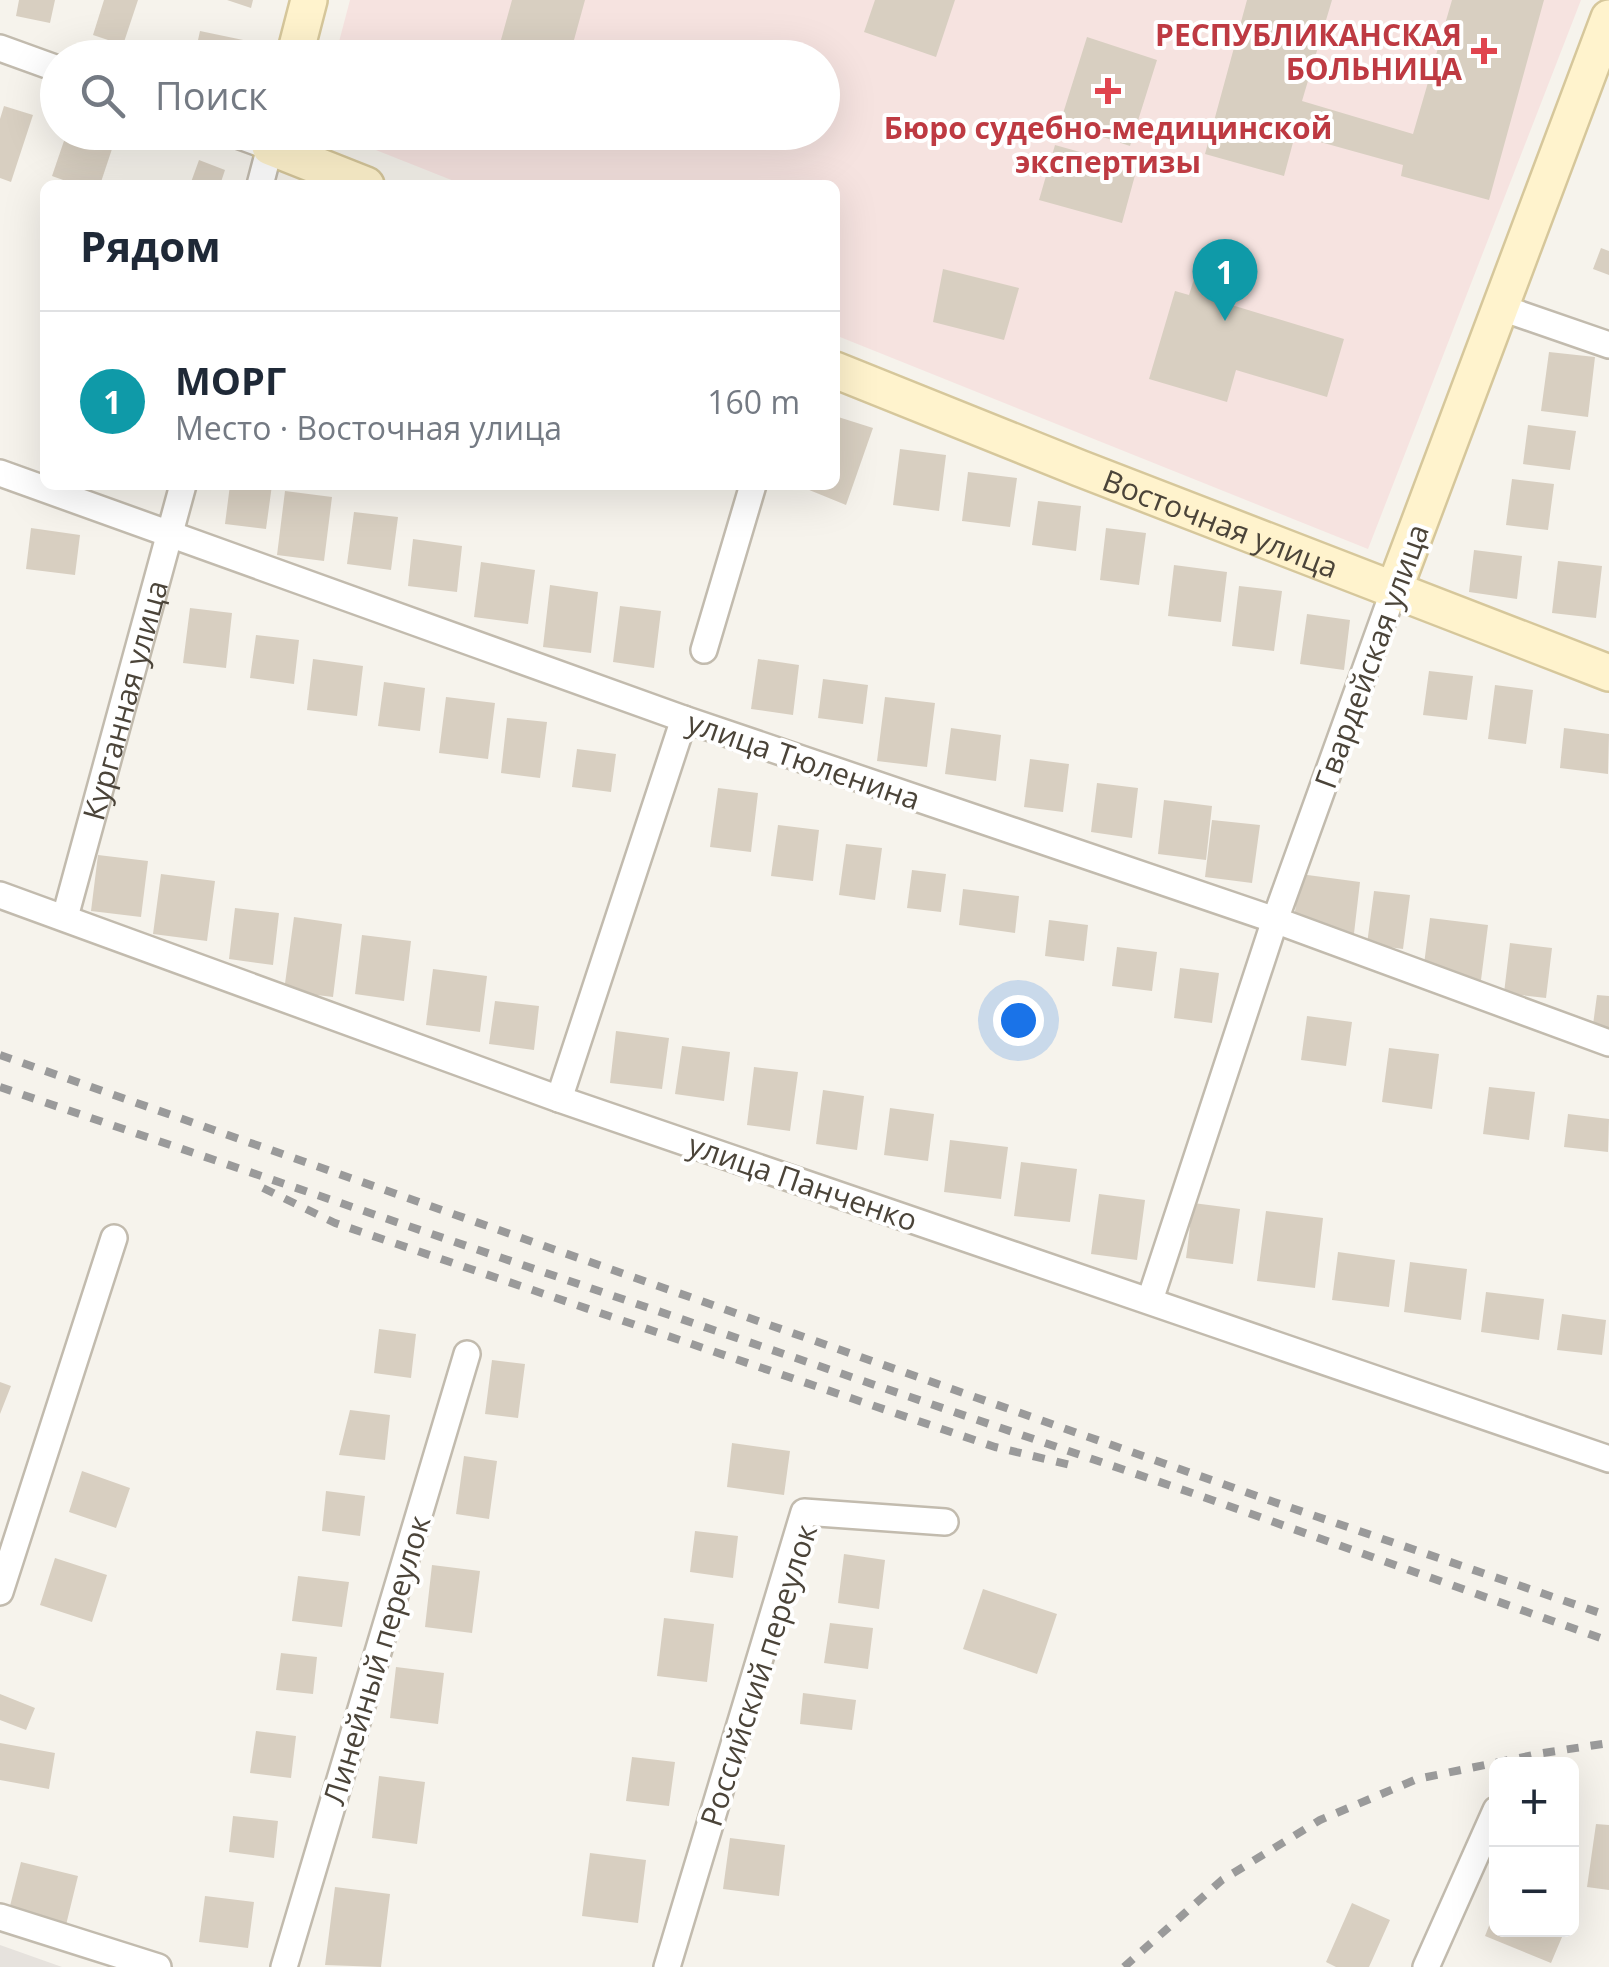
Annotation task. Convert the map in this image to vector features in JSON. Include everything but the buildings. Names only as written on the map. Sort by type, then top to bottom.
[{"type":"street","points":[[299,40],[309,0]]},
{"type":"street","name":"Гвардейская улица","points":[[1150,1300],[1275,920],[1498,307],[1609,18]]},
{"type":"street","points":[[0,48],[40,63]]},
{"type":"street","points":[[261,180],[269,150]]},
{"type":"street","points":[[293,150],[356,180]]},
{"type":"street","points":[[1498,307],[1609,344]]},
{"type":"street","name":"Восточная улица","points":[[840,372],[1609,673]]},
{"type":"street","name":"улица Тюленина","points":[[0,473],[40,487]]},
{"type":"street","name":"улица Тюленина","points":[[49,490],[684,719],[1275,920],[1609,1043]]},
{"type":"street","name":"Курганная улица","points":[[65,917],[182,490]]},
{"type":"street","points":[[704,650],[751,490]]},
{"type":"street","points":[[559,1099],[684,719]]},
{"type":"street","name":"улица Панченко","points":[[0,895],[559,1099],[1609,1459]]},
{"type":"street","points":[[0,1592],[114,1238]]},
{"type":"street","name":"Линейный переулок","points":[[284,1967],[467,1354]]},
{"type":"street","name":"Российский переулок","points":[[668,1967],[804,1512],[945,1522]]},
{"type":"street","points":[[1426,1967],[1489,1826]]},
{"type":"street","points":[[0,1918],[158,1967]]},
{"type":"shaded area","points":[[350,0],[1581,0],[1368,549],[840,337],[840,180],[451,180],[376,150],[840,150],[840,40],[339,40]]},
{"type":"shaded area","points":[[0,1945],[62,1967],[0,1967]]},
{"type":"railway","points":[[0,1055],[1609,1616]]},
{"type":"railway","points":[[0,1087],[1192,1493],[1609,1641]]},
{"type":"railway","points":[[263,1188],[335,1223],[995,1447],[1075,1466]]},
{"type":"railway","points":[[1124,1967],[1222,1880],[1320,1820],[1417,1779],[1609,1743]]},
{"type":"place","name":"РЕСПУБЛИКАНСКАЯ БОЛЬНИЦА","points":[[1484,51]]},
{"type":"place","name":"Бюро судебно-медицинской экспертизы","points":[[1108,91]]},
{"type":"place","name":"МОРГ","points":[[1225,321]]}]
